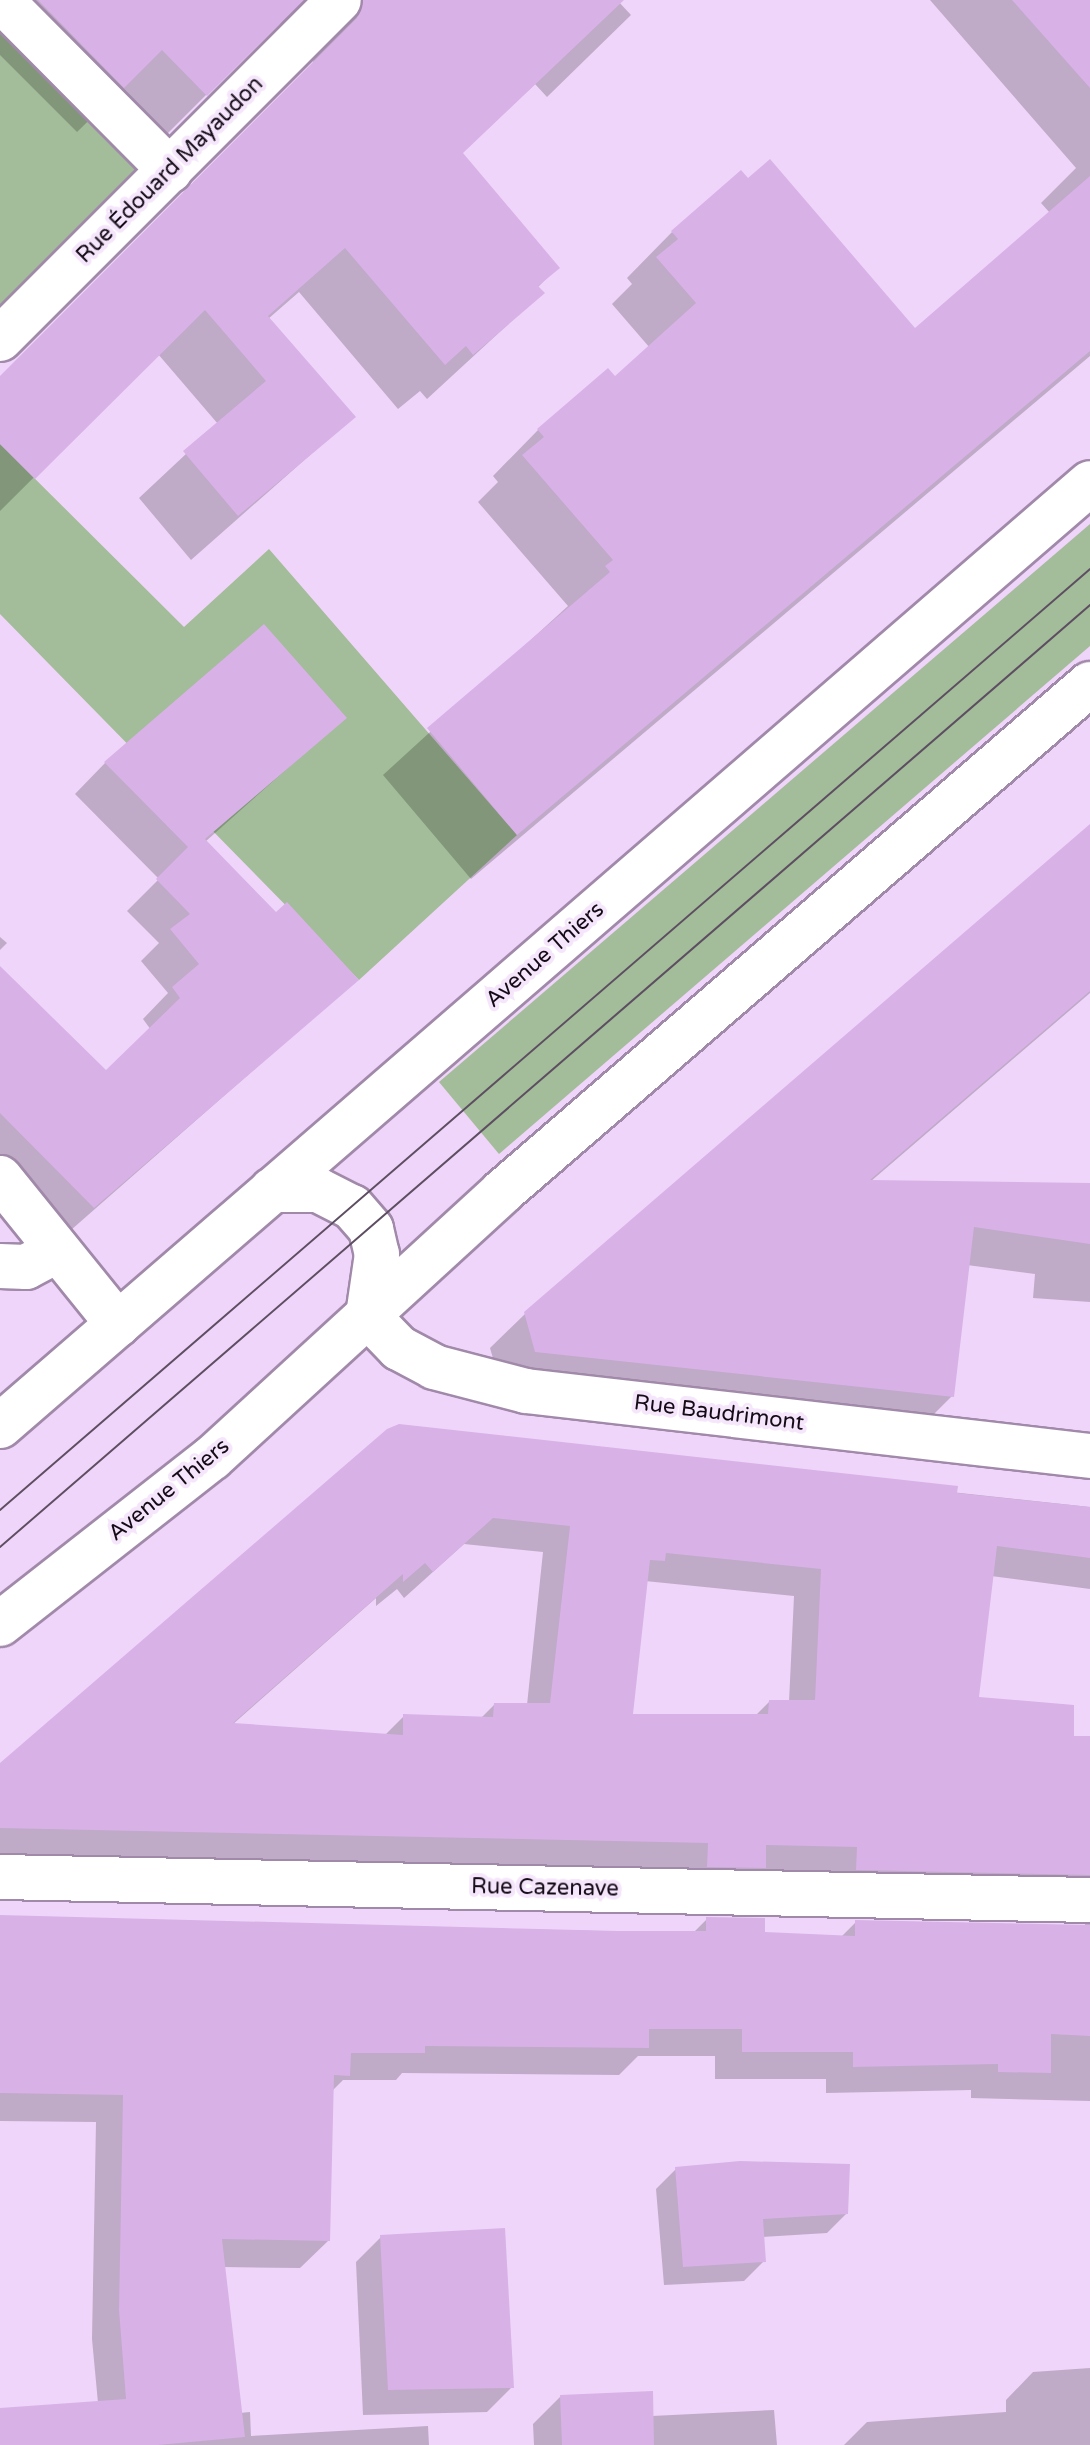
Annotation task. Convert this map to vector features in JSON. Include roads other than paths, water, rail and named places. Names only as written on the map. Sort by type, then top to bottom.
[{"type":"street","points":[[1,0],[170,170]]},
{"type":"street","name":"Rue Édouard Mayaudon","points":[[0,339],[339,0]]},
{"type":"street","name":"Avenue Thiers","points":[[0,1426],[1090,483]]},
{"type":"street","name":"Avenue Thiers","points":[[0,1624],[212,1458],[502,1192],[1090,684]]},
{"type":"street","points":[[0,1178],[118,1324]]},
{"type":"street","points":[[272,1190],[318,1190],[352,1207],[371,1229],[377,1254],[368,1316]]},
{"type":"street","points":[[0,1266],[26,1267],[56,1251]]},
{"type":"street","name":"Rue Baudrimont","points":[[368,1316],[399,1348],[434,1367],[526,1391],[1090,1456]]},
{"type":"street","name":"Rue Cazenave","points":[[0,1877],[1090,1900]]},
{"type":"tram line","points":[[0,1510],[1090,569]]},
{"type":"tram line","points":[[0,1547],[1090,605]]}]
